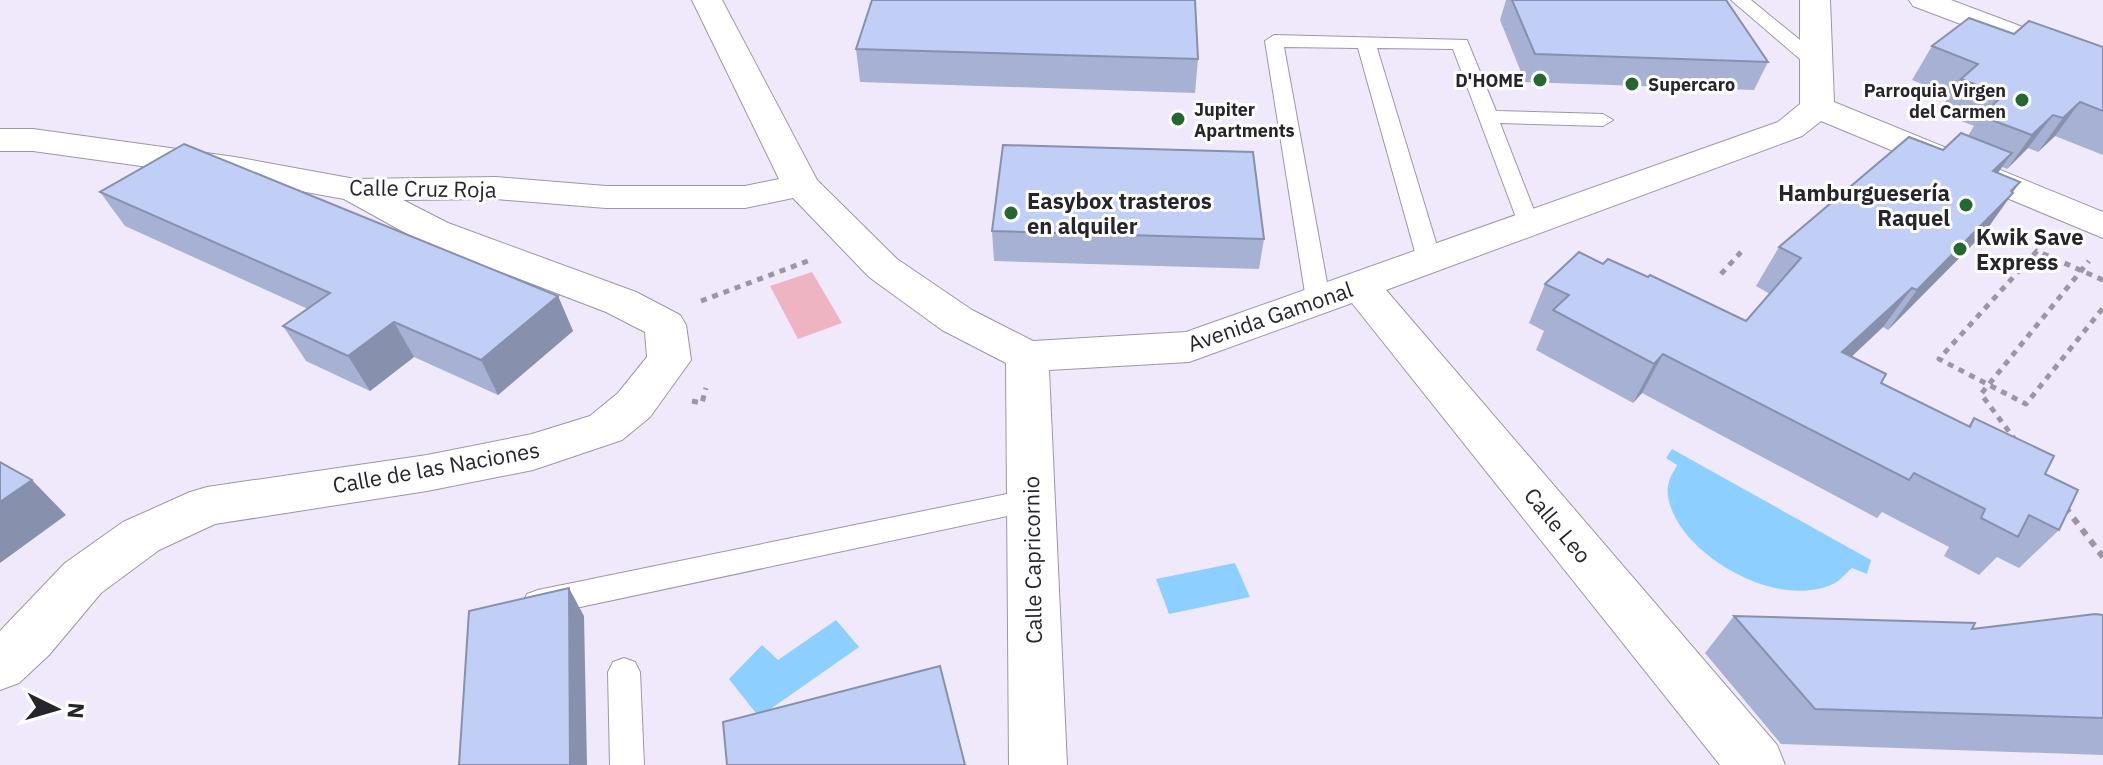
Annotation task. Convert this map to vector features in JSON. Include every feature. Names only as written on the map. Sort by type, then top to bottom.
[{"type":"street","points":[[707,0],[801,185],[883,268],[957,320],[1027,356]]},
{"type":"street","points":[[1815,0],[1817,107],[2103,226]]},
{"type":"street","points":[[1924,0],[2103,68]]},
{"type":"street","name":"Avenida Gamonal","points":[[1027,356],[1189,347],[1790,129],[1817,107]]},
{"type":"street","name":"Calle Cruz Roja","points":[[0,140],[33,140],[235,168],[355,190],[496,188],[606,197],[745,197],[801,185]]},
{"type":"street","name":"Calle de las Naciones","points":[[0,666],[30,638],[83,578],[141,536],[207,506],[503,458],[533,452],[606,428],[634,405],[669,360],[665,325],[621,302],[434,232],[355,190]]},
{"type":"street","name":"Calle Leo","points":[[1339,292],[1756,765]]},
{"type":"street","name":"Calle Capricornio","points":[[1027,356],[1038,765]]},
{"type":"lane","points":[[1740,0],[1815,62]]},
{"type":"lane","points":[[1339,292],[1274,41],[1460,44],[1528,223]]},
{"type":"lane","points":[[1366,42],[1429,259]]},
{"type":"lane","points":[[1488,117],[1603,120]]},
{"type":"lane","points":[[510,609],[1031,500]]},
{"type":"lane","points":[[624,672],[627,765]]},
{"type":"path","points":[[743,283],[860,244]]},
{"type":"path","points":[[2103,280],[2037,251],[1939,359],[2026,404],[2103,308]]},
{"type":"path","points":[[1721,274],[1741,252]]},
{"type":"path","points":[[2018,444],[1981,394],[1986,384],[2082,271]]},
{"type":"path","points":[[2056,494],[2103,557]]},
{"type":"shaded area","points":[[812,272],[842,323],[798,339],[770,286]]},
{"type":"water","points":[[1672,449],[1871,560],[1867,574],[1852,568],[1833,584],[1812,590],[1790,590],[1766,586],[1722,565],[1702,551],[1673,513],[1668,491],[1677,465],[1666,458]]},
{"type":"water","points":[[1235,563],[1250,597],[1169,614],[1156,579]]},
{"type":"water","points":[[836,620],[859,647],[759,717],[729,679],[762,645],[778,660]]},
{"type":"building","points":[[872,0],[1195,0],[1198,59],[856,49]]},
{"type":"building","points":[[1512,0],[1726,0],[1768,62],[1535,54]]},
{"type":"building","points":[[1969,18],[2014,34],[2029,21],[2103,47],[2103,111],[2080,102],[2063,118],[2053,115],[2032,135],[1981,116],[2003,95],[1961,79],[1978,64],[1932,46]]},
{"type":"building","points":[[1961,133],[2012,153],[1993,171],[2020,182],[2011,191],[2013,193],[1917,290],[1912,288],[1842,352],[1886,374],[1881,383],[1970,427],[1974,418],[2054,456],[2045,474],[2078,490],[2059,530],[2029,515],[2018,537],[1981,518],[1985,509],[1914,473],[1909,480],[1663,354],[1654,364],[1553,310],[1569,295],[1545,284],[1579,252],[1603,264],[1608,259],[1648,277],[1650,275],[1746,321],[1801,258],[1779,247],[1909,137],[1943,150]]},
{"type":"building","points":[[184,144],[558,296],[481,360],[394,322],[348,356],[283,326],[330,293],[100,192]]},
{"type":"building","points":[[1003,145],[1253,152],[1264,239],[992,231]]},
{"type":"building","points":[[0,462],[32,480],[0,502]]},
{"type":"building","points":[[569,588],[570,765],[459,765],[469,611]]},
{"type":"building","points":[[2103,615],[2103,718],[1815,709],[1734,616],[1975,623],[1972,629]]},
{"type":"building","points":[[940,666],[965,765],[727,765],[723,722]]},
{"type":"place","name":"D'HOME","points":[[1540,80]]},
{"type":"place","name":"Supercaro","points":[[1632,84]]},
{"type":"place","name":"Parroquia Virgen del Carmen","points":[[2022,100]]},
{"type":"place","name":"Jupiter Apartments","points":[[1178,119]]},
{"type":"place","name":"Hamburguesería Raquel","points":[[1966,205]]},
{"type":"place","name":"Easybox trasteros en alquiler","points":[[1011,213]]},
{"type":"place","name":"Kwik Save Express","points":[[1960,249]]}]
